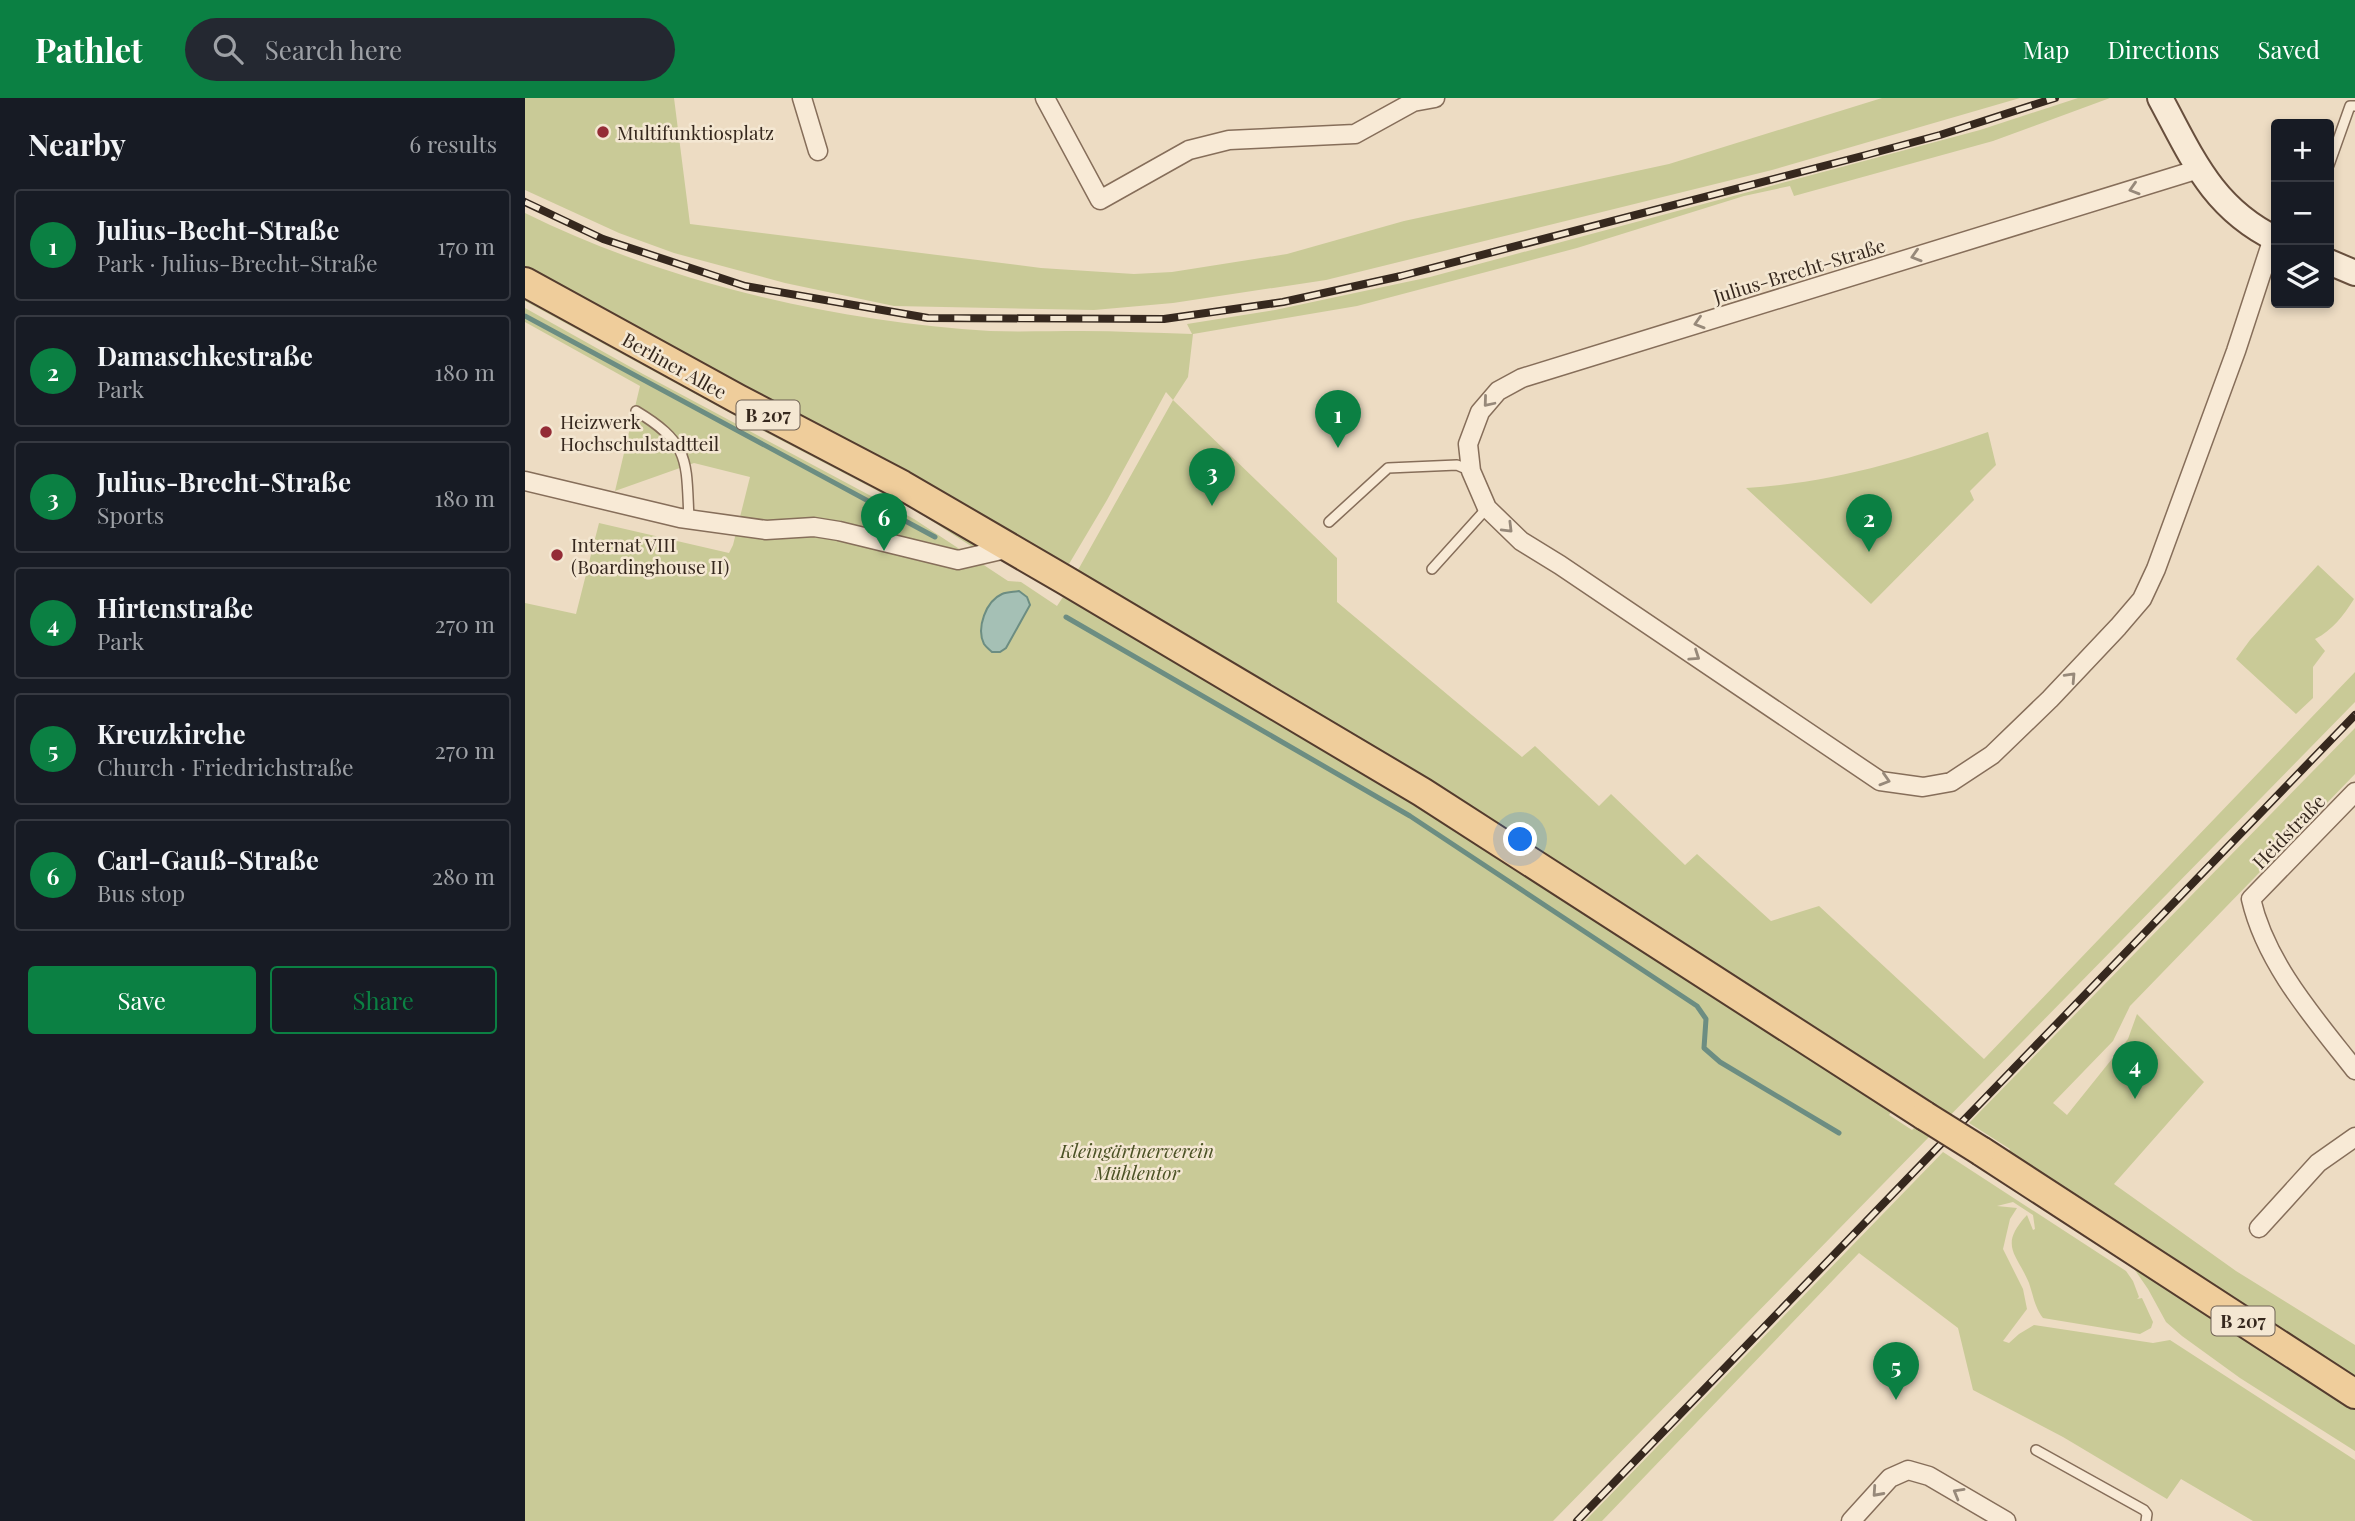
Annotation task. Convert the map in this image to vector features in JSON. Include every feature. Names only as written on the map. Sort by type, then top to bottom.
[{"type":"main road","name":"Berliner Allee","points":[[525,282],[902,485],[1010,548]]},
{"type":"main road","name":"B 207","points":[[1010,548],[1422,792],[2355,1394]]},
{"type":"street","points":[[802,98],[818,151]]},
{"type":"street","points":[[1045,98],[1100,200],[1189,150],[1230,140],[1355,134],[1413,102],[1435,98]]},
{"type":"street","points":[[2160,98],[2213,191],[2229,209],[2271,237]]},
{"type":"street","name":"Julius-Brecht-Straße","points":[[1471,471],[1468,444],[1480,412],[1498,391],[1522,378],[2199,169]]},
{"type":"street","points":[[1471,471],[1487,508],[1521,541],[1880,781],[1923,787],[1951,782],[1992,755],[2024,725],[2142,599],[2156,569],[2273,245]]},
{"type":"street","points":[[2334,264],[2355,273]]},
{"type":"street","points":[[525,481],[689,519],[766,530],[814,527],[958,560],[1010,548]]},
{"type":"street","name":"Heidstraße","points":[[2355,792],[2251,899],[2256,923],[2283,974],[2355,1070]]},
{"type":"street","points":[[2259,1228],[2318,1163],[2355,1137]]},
{"type":"street","points":[[1851,1521],[1890,1478],[1908,1470],[1929,1476],[2006,1521]]},
{"type":"lane","points":[[2334,151],[2350,106],[2355,106]]},
{"type":"lane","points":[[636,411],[669,433],[679,447],[686,466],[689,519]]},
{"type":"lane","points":[[1329,522],[1388,468],[1457,465],[1471,471]]},
{"type":"lane","points":[[1431,569],[1487,508]]},
{"type":"lane","points":[[2036,1450],[2144,1510],[2147,1514],[2146,1521]]},
{"type":"green space","points":[[525,98],[674,98],[690,224],[1041,268],[1134,274],[1172,272],[1287,254],[1404,221],[1669,164],[1882,98],[2020,98],[1772,170],[1326,280],[1173,303],[1094,310],[894,306],[785,283],[674,253],[619,233],[525,190]]},
{"type":"green space","points":[[2078,98],[2110,98],[1993,141],[1794,196],[1790,186],[1744,196],[1577,248],[1357,306],[1193,334],[1188,377],[1173,400],[1166,392],[1069,564],[525,270],[525,213],[635,260],[693,278],[811,308],[931,326],[990,331],[1192,334],[1187,324],[1275,310],[1430,277],[1980,130]]},
{"type":"green space","points":[[525,297],[897,497],[976,546],[974,548],[918,512],[525,301]]},
{"type":"green space","name":"Kleingärtnerverein Mühlentor","points":[[525,308],[914,519],[1008,581],[1021,582],[1057,606],[1063,597],[1351,761],[1893,1109],[1889,1115],[1912,1130],[1937,1106],[1918,1093],[1916,1096],[1281,690],[1078,570],[1173,400],[1337,558],[1337,602],[1522,757],[1535,746],[1599,806],[1611,794],[1685,865],[1697,854],[1771,921],[1819,906],[1984,1059],[2355,672],[2355,702],[1553,1521],[525,1521],[525,603],[576,614],[599,523],[729,553],[750,477],[694,463],[615,491],[640,386],[525,322]]},
{"type":"green space","points":[[1988,432],[1996,465],[1970,491],[1974,500],[1871,604],[1746,488],[1809,481],[1869,469]]},
{"type":"green space","points":[[2318,565],[2354,599],[2337,622],[2315,639],[2325,651],[2313,667],[2313,698],[2296,714],[2236,659]]},
{"type":"green space","points":[[2355,728],[2355,774],[2130,1006],[2113,1041],[2053,1103],[2067,1115],[2128,1039],[2137,1014],[2204,1082],[2114,1184],[2236,1271],[2355,1345],[2355,1379],[2006,1154],[2010,1149],[1969,1123]]},
{"type":"green space","points":[[1943,1152],[2126,1271],[2133,1281],[2139,1297],[2137,1299],[2142,1298],[2153,1322],[2151,1328],[2140,1334],[2043,1318],[2015,1257],[2012,1242],[2018,1226],[2027,1215],[2033,1230],[2035,1229],[2033,1215],[2013,1202],[1997,1206],[2017,1208],[2010,1219],[2003,1249],[2023,1289],[2027,1309],[2003,1341],[2009,1343],[2034,1325],[2153,1343],[2170,1340],[2355,1460],[2355,1521],[2253,1521],[2181,1479],[2167,1499],[2063,1437],[1973,1390],[1958,1328],[1859,1253],[1602,1521],[1585,1521]]},
{"type":"green space","points":[[2130,1263],[2355,1405],[2355,1451],[2240,1378],[2182,1336],[2166,1322]]},
{"type":"shaded area","points":[[1019,591],[1027,597],[1030,605],[1006,648],[1000,652],[992,652],[984,644],[981,630],[987,609],[1004,593]]},
{"type":"waterway","points":[[525,316],[935,537]]},
{"type":"waterway","points":[[1066,617],[1410,816],[1697,1006],[1706,1019],[1704,1048],[1720,1062],[1839,1133]]},
{"type":"railway","points":[[525,202],[603,239],[745,286],[928,318],[1164,319],[1283,302],[1401,276],[1940,135],[2055,98]]},
{"type":"railway","points":[[1577,1521],[2355,715]]},
{"type":"place","name":"Multifunktiosplatz","points":[[603,132]]},
{"type":"place","name":"Heizwerk Hochschulstadtteil","points":[[546,432]]},
{"type":"place","name":"Julius-Becht-Straße","points":[[1338,448]]},
{"type":"place","name":"Julius-Brecht-Straße","points":[[1212,506]]},
{"type":"place","name":"Carl-Gauß-Straße","points":[[884,551]]},
{"type":"place","name":"Damaschkestraße","points":[[1869,552]]},
{"type":"place","name":"Internat VIII (Boardinghouse II)","points":[[557,555]]},
{"type":"place","name":"Hirtenstraße","points":[[2135,1099]]},
{"type":"place","name":"Kreuzkirche","points":[[1896,1400]]}]
